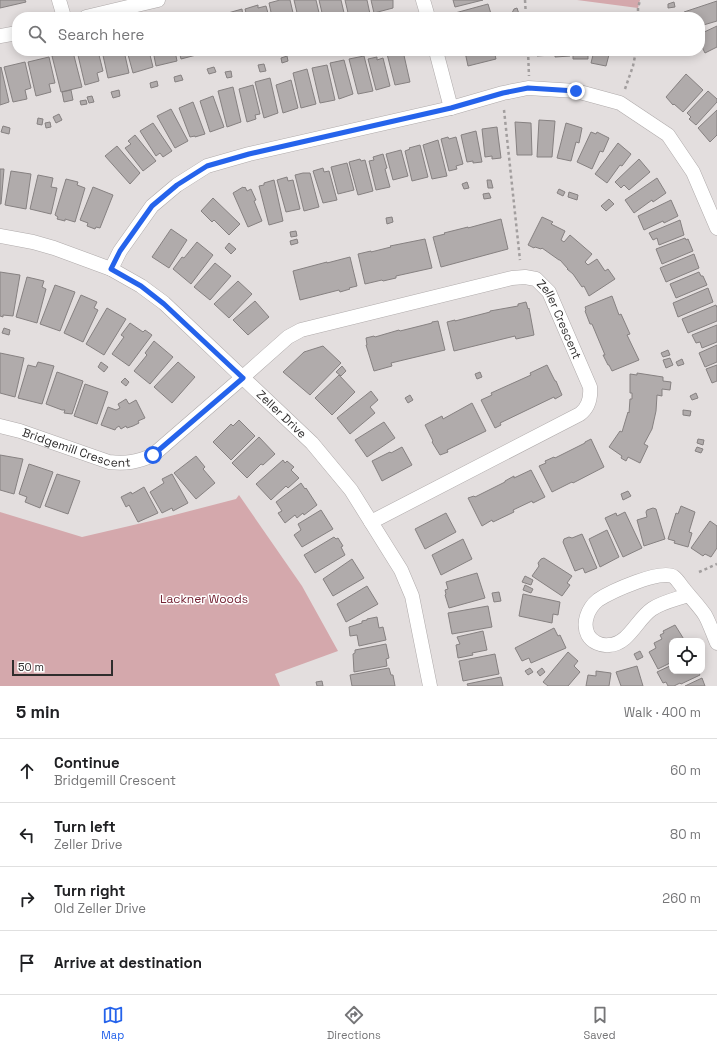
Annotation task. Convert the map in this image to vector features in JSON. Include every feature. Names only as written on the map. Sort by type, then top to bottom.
[{"type":"street","points":[[59,0],[63,12]]},
{"type":"street","points":[[107,12],[158,0]]},
{"type":"street","points":[[423,0],[427,12]]},
{"type":"street","points":[[0,36],[12,34]]},
{"type":"street","points":[[437,56],[451,108]]},
{"type":"street","points":[[111,269],[120,251],[152,206],[177,185],[207,166],[249,154],[451,108],[503,93],[528,88],[576,91],[620,103],[668,135],[693,172],[717,228]]},
{"type":"street","name":"Zeller Drive","points":[[0,236],[54,248],[111,269],[141,286],[164,304],[312,442],[351,490],[401,570],[412,596],[430,686]]},
{"type":"street","name":"Zeller Crescent","points":[[243,378],[288,336],[300,330],[512,278],[525,277],[536,279],[549,292],[590,387],[589,401],[586,409],[580,414],[371,522]]},
{"type":"street","name":"Bridgemill Crescent","points":[[0,426],[20,431],[109,462],[134,462],[153,455],[243,378]]},
{"type":"street","points":[[688,595],[653,608],[643,616],[621,642],[609,645],[600,644],[593,641],[586,630],[586,618],[591,608],[598,600],[638,581],[662,574],[674,577],[705,615],[717,643]]},
{"type":"path","points":[[525,0],[526,12]]},
{"type":"path","points":[[638,12],[640,0]]},
{"type":"path","points":[[528,56],[530,80],[528,88]]},
{"type":"path","points":[[625,89],[635,56]]},
{"type":"path","points":[[504,110],[520,260]]},
{"type":"path","points":[[699,572],[717,564]]},
{"type":"green space","points":[[577,0],[640,0],[638,8]]},
{"type":"green space","name":"Lackner Woods","points":[[239,495],[302,586],[338,651],[275,674],[280,686],[0,686],[0,512],[82,537],[236,499]]},
{"type":"building","points":[[0,0],[25,0],[26,2],[0,8]]},
{"type":"building","points":[[280,0],[290,0],[293,12],[271,12],[269,3]]},
{"type":"building","points":[[294,0],[316,0],[319,12],[297,12]]},
{"type":"building","points":[[319,0],[341,0],[344,12],[322,12]]},
{"type":"building","points":[[345,0],[367,0],[370,12],[348,12]]},
{"type":"building","points":[[371,0],[393,0],[393,8],[374,12]]},
{"type":"building","points":[[453,0],[483,0],[455,7]]},
{"type":"building","points":[[717,1],[717,21],[705,25],[705,12],[684,12]]},
{"type":"building","points":[[674,2],[675,7],[668,8],[668,4]]},
{"type":"building","points":[[488,4],[490,12],[459,12]]},
{"type":"building","points":[[258,5],[258,8],[266,6],[268,12],[246,12],[245,9]]},
{"type":"building","points":[[517,8],[518,12],[512,12],[514,9]]},
{"type":"building","points":[[242,9],[242,12],[232,12]]},
{"type":"building","points":[[717,26],[717,47],[705,53],[705,32]]},
{"type":"building","points":[[52,56],[74,56],[82,87],[61,92]]},
{"type":"building","points":[[78,56],[99,56],[103,71],[97,73],[99,81],[85,85]]},
{"type":"building","points":[[103,56],[125,56],[129,73],[108,78]]},
{"type":"building","points":[[128,56],[150,56],[153,67],[133,73]]},
{"type":"building","points":[[154,56],[176,56],[177,61],[156,66]]},
{"type":"building","points":[[180,56],[192,56],[181,59]]},
{"type":"building","points":[[287,56],[288,61],[282,63],[281,58]]},
{"type":"building","points":[[364,56],[373,91],[358,94],[349,59]]},
{"type":"building","points":[[388,56],[404,56],[410,82],[395,85]]},
{"type":"building","points":[[466,56],[495,56],[496,59],[468,66]]},
{"type":"building","points":[[573,56],[588,56],[588,59],[573,59]]},
{"type":"building","points":[[593,56],[609,56],[606,66],[591,63]]},
{"type":"building","points":[[49,57],[55,83],[49,84],[51,92],[36,96],[28,62]]},
{"type":"building","points":[[377,57],[377,60],[383,58],[390,86],[376,90],[368,59]]},
{"type":"building","points":[[344,60],[353,94],[339,99],[330,63]]},
{"type":"building","points":[[25,62],[31,88],[25,90],[27,99],[13,102],[4,67]]},
{"type":"building","points":[[264,64],[266,71],[260,72],[258,65]]},
{"type":"building","points":[[327,65],[335,100],[320,103],[312,68]]},
{"type":"building","points":[[1,67],[9,102],[0,105],[0,68]]},
{"type":"building","points":[[214,67],[216,72],[209,74],[207,69]]},
{"type":"building","points":[[307,69],[316,104],[301,108],[293,73]]},
{"type":"building","points":[[231,71],[232,77],[227,78],[225,72]]},
{"type":"building","points":[[686,74],[703,90],[683,112],[674,104],[673,105],[666,97]]},
{"type":"building","points":[[181,75],[183,80],[175,82],[174,77]]},
{"type":"building","points":[[270,78],[278,113],[264,118],[255,82]]},
{"type":"building","points":[[291,80],[298,108],[283,113],[276,85]]},
{"type":"building","points":[[157,81],[158,86],[151,88],[150,83]]},
{"type":"building","points":[[253,85],[260,114],[255,115],[256,119],[247,122],[239,89]]},
{"type":"building","points":[[233,87],[241,122],[227,127],[218,91]]},
{"type":"building","points":[[71,90],[73,100],[64,102],[62,92]]},
{"type":"building","points":[[119,90],[120,96],[113,98],[111,92]]},
{"type":"building","points":[[708,91],[717,99],[717,102],[696,125],[689,119],[691,117],[687,113]]},
{"type":"building","points":[[92,96],[94,102],[89,103],[87,97]]},
{"type":"building","points":[[213,96],[224,127],[210,132],[200,101]]},
{"type":"building","points":[[86,100],[87,104],[81,105],[80,101]]},
{"type":"building","points":[[193,102],[205,134],[190,137],[179,108]]},
{"type":"building","points":[[171,109],[188,141],[175,148],[157,116]]},
{"type":"building","points":[[717,110],[717,135],[710,142],[698,128]]},
{"type":"building","points":[[59,114],[62,120],[56,123],[53,117]]},
{"type":"building","points":[[38,118],[43,119],[42,125],[37,124]]},
{"type":"building","points":[[539,120],[555,121],[552,157],[537,157]]},
{"type":"building","points":[[50,122],[51,127],[46,128],[45,123]]},
{"type":"building","points":[[515,122],[531,123],[532,155],[517,155]]},
{"type":"building","points":[[153,123],[172,151],[163,157],[160,153],[156,156],[140,131]]},
{"type":"building","points":[[566,123],[582,128],[579,143],[576,142],[571,161],[557,158]]},
{"type":"building","points":[[3,126],[10,128],[9,134],[1,132]]},
{"type":"building","points":[[497,127],[501,158],[492,159],[492,156],[485,157],[482,129]]},
{"type":"building","points":[[476,131],[482,162],[467,162],[461,135]]},
{"type":"building","points":[[591,132],[596,134],[597,132],[609,138],[603,152],[600,151],[592,169],[577,162]]},
{"type":"building","points":[[135,135],[156,161],[143,171],[125,148],[131,144],[128,141]]},
{"type":"building","points":[[448,137],[449,139],[456,137],[463,164],[456,166],[457,169],[449,171],[441,139]]},
{"type":"building","points":[[438,140],[447,176],[432,179],[423,145]]},
{"type":"building","points":[[618,143],[631,154],[622,166],[620,165],[607,183],[595,174]]},
{"type":"building","points":[[420,145],[428,177],[412,181],[405,151],[410,149],[409,148]]},
{"type":"building","points":[[117,146],[140,173],[130,184],[105,156]]},
{"type":"building","points":[[401,150],[408,176],[393,180],[386,154]]},
{"type":"building","points":[[383,154],[390,187],[376,190],[369,161],[374,160],[373,157]]},
{"type":"building","points":[[360,159],[361,161],[365,160],[373,191],[358,195],[349,162]]},
{"type":"building","points":[[639,159],[650,172],[629,190],[624,185],[621,188],[615,182]]},
{"type":"building","points":[[347,163],[354,190],[338,194],[331,167]]},
{"type":"building","points":[[323,168],[324,172],[329,171],[337,200],[323,203],[313,171]]},
{"type":"building","points":[[0,169],[4,169],[1,204],[0,204]]},
{"type":"building","points":[[11,171],[31,174],[26,209],[5,205]]},
{"type":"building","points":[[310,173],[319,207],[304,211],[295,175]]},
{"type":"building","points":[[38,175],[53,178],[51,187],[57,188],[51,214],[30,209]]},
{"type":"building","points":[[287,177],[288,181],[293,180],[300,209],[286,212],[277,180]]},
{"type":"building","points":[[657,178],[666,193],[653,202],[652,200],[634,213],[625,200]]},
{"type":"building","points":[[66,179],[78,182],[77,185],[85,188],[75,222],[65,219],[65,221],[57,219],[58,217],[55,215]]},
{"type":"building","points":[[274,180],[283,221],[269,225],[259,186]]},
{"type":"building","points":[[487,180],[491,180],[493,188],[488,188]]},
{"type":"building","points":[[467,182],[469,188],[464,189],[462,184]]},
{"type":"building","points":[[93,187],[113,195],[100,228],[96,227],[95,229],[87,226],[88,223],[80,220]]},
{"type":"building","points":[[245,187],[247,191],[251,189],[262,221],[248,227],[233,193]]},
{"type":"building","points":[[559,189],[565,192],[563,196],[557,193]]},
{"type":"building","points":[[569,192],[578,195],[577,200],[568,197]]},
{"type":"building","points":[[489,193],[491,198],[484,199],[483,194]]},
{"type":"building","points":[[213,198],[240,224],[229,235],[214,220],[212,222],[201,211]]},
{"type":"building","points":[[609,199],[614,204],[606,211],[601,206]]},
{"type":"building","points":[[671,200],[678,216],[644,230],[638,216]]},
{"type":"building","points":[[392,217],[393,222],[387,224],[386,218]]},
{"type":"building","points":[[542,217],[553,222],[551,224],[565,231],[561,240],[564,242],[570,235],[592,254],[585,262],[588,265],[597,259],[605,271],[608,269],[615,279],[589,296],[584,286],[582,287],[573,274],[560,260],[542,248],[534,248],[528,245]]},
{"type":"building","points":[[501,219],[508,249],[441,267],[433,237]]},
{"type":"building","points":[[680,220],[684,235],[659,245],[657,238],[653,240],[649,233]]},
{"type":"building","points":[[171,229],[187,240],[169,268],[152,257]]},
{"type":"building","points":[[296,231],[297,236],[291,237],[290,232]]},
{"type":"building","points":[[685,238],[686,240],[688,239],[693,251],[662,264],[656,249]]},
{"type":"building","points":[[297,239],[298,243],[291,245],[290,241]]},
{"type":"building","points":[[425,239],[432,268],[396,276],[396,278],[365,284],[358,254]]},
{"type":"building","points":[[197,242],[213,255],[191,284],[173,269],[182,257],[184,258]]},
{"type":"building","points":[[229,243],[236,249],[231,254],[225,248]]},
{"type":"building","points":[[694,254],[699,268],[666,282],[660,268]]},
{"type":"building","points":[[350,257],[357,286],[340,292],[339,290],[300,300],[293,271]]},
{"type":"building","points":[[215,263],[231,276],[210,300],[194,287]]},
{"type":"building","points":[[0,272],[20,275],[13,316],[0,316]]},
{"type":"building","points":[[699,272],[701,276],[703,276],[707,285],[676,298],[670,284]]},
{"type":"building","points":[[27,277],[44,281],[42,287],[46,289],[37,323],[16,317]]},
{"type":"building","points":[[238,281],[252,294],[229,318],[214,304]]},
{"type":"building","points":[[55,285],[75,292],[60,331],[40,324]]},
{"type":"building","points":[[708,288],[713,302],[678,317],[673,303]]},
{"type":"building","points":[[81,295],[97,302],[94,308],[98,310],[83,342],[64,333]]},
{"type":"building","points":[[612,296],[619,315],[621,314],[630,334],[627,335],[639,360],[612,371],[603,355],[605,355],[592,324],[590,324],[585,307]]},
{"type":"building","points":[[255,301],[269,317],[248,335],[233,320]]},
{"type":"building","points":[[526,302],[528,309],[529,308],[534,335],[516,339],[515,336],[454,351],[447,322],[490,311],[518,306],[518,304]]},
{"type":"building","points":[[716,305],[717,321],[688,333],[682,319]]},
{"type":"building","points":[[107,308],[126,319],[104,355],[86,344]]},
{"type":"building","points":[[438,321],[445,350],[391,363],[392,366],[374,371],[366,345],[366,338]]},
{"type":"building","points":[[130,323],[143,332],[145,330],[152,335],[129,366],[112,354],[124,337],[121,335]]},
{"type":"building","points":[[717,325],[717,342],[702,348],[700,342],[696,343],[692,335]]},
{"type":"building","points":[[4,328],[10,330],[9,335],[2,333]]},
{"type":"building","points":[[154,341],[173,357],[150,384],[134,371],[147,355],[145,353]]},
{"type":"building","points":[[717,345],[717,362],[705,367],[699,353]]},
{"type":"building","points":[[323,346],[341,363],[310,395],[283,372],[304,352]]},
{"type":"building","points":[[668,350],[670,355],[663,357],[661,353]]},
{"type":"building","points":[[0,353],[24,358],[15,397],[0,393]]},
{"type":"building","points":[[670,358],[673,365],[666,368],[663,360]]},
{"type":"building","points":[[682,359],[684,364],[678,366],[676,362]]},
{"type":"building","points":[[38,362],[54,366],[42,404],[18,398],[28,365],[36,367]]},
{"type":"building","points":[[101,362],[108,367],[104,372],[98,367]]},
{"type":"building","points":[[178,362],[195,377],[172,403],[154,387]]},
{"type":"building","points":[[547,365],[562,395],[555,399],[554,397],[500,423],[501,425],[495,428],[481,400],[492,395],[491,393],[531,375],[530,373]]},
{"type":"building","points":[[717,365],[717,381],[712,383],[706,369]]},
{"type":"building","points":[[342,366],[346,371],[341,376],[336,372]]},
{"type":"building","points":[[57,372],[83,381],[72,414],[64,413],[65,410],[46,404]]},
{"type":"building","points":[[480,372],[482,377],[477,379],[475,374]]},
{"type":"building","points":[[637,373],[663,377],[663,381],[671,382],[670,390],[662,389],[662,396],[657,395],[656,411],[652,429],[644,444],[648,446],[640,463],[628,457],[626,461],[621,458],[622,456],[609,447],[620,431],[622,432],[628,412],[629,413],[630,399],[632,399],[632,393],[630,393],[630,374],[637,375]]},
{"type":"building","points":[[339,375],[355,392],[332,415],[315,398]]},
{"type":"building","points":[[125,378],[129,382],[126,386],[121,382]]},
{"type":"building","points":[[85,384],[108,392],[97,424],[74,416]]},
{"type":"building","points":[[371,391],[378,400],[370,407],[375,413],[350,434],[337,418]]},
{"type":"building","points":[[696,393],[698,398],[692,400],[690,396]]},
{"type":"building","points":[[410,395],[413,400],[408,403],[405,398]]},
{"type":"building","points":[[126,399],[129,404],[136,400],[145,418],[138,421],[139,423],[133,426],[127,428],[126,426],[121,429],[119,426],[115,430],[101,425],[108,407],[116,410],[120,408],[118,404]]},
{"type":"building","points":[[472,403],[486,431],[440,455],[432,442],[433,441],[425,425],[442,416],[443,419]]},
{"type":"building","points":[[683,410],[691,411],[690,416],[683,415]]},
{"type":"building","points":[[239,420],[255,436],[231,460],[213,442],[231,424],[233,426]]},
{"type":"building","points":[[384,422],[395,438],[367,457],[355,440]]},
{"type":"building","points":[[259,437],[275,454],[263,465],[261,464],[247,478],[232,463]]},
{"type":"building","points":[[591,439],[604,467],[552,492],[539,466],[546,463],[545,461],[554,457],[555,458]]},
{"type":"building","points":[[698,439],[704,440],[703,445],[697,443]]},
{"type":"building","points":[[402,447],[412,465],[382,481],[372,461]]},
{"type":"building","points":[[697,447],[703,449],[701,453],[695,451]]},
{"type":"building","points":[[0,455],[23,459],[14,494],[0,490]]},
{"type":"building","points":[[196,456],[205,467],[203,469],[215,483],[196,499],[174,473]]},
{"type":"building","points":[[283,460],[285,463],[287,461],[294,467],[291,470],[299,478],[288,488],[286,486],[271,500],[256,484]]},
{"type":"building","points":[[29,464],[53,472],[40,508],[25,502],[27,497],[19,494]]},
{"type":"building","points":[[531,470],[545,497],[533,503],[532,501],[513,510],[514,512],[493,522],[492,520],[482,526],[468,498],[475,497],[514,476],[514,478]]},
{"type":"building","points":[[57,474],[80,481],[68,514],[45,506]]},
{"type":"building","points":[[172,474],[188,503],[173,511],[172,508],[162,513],[150,492],[164,483],[162,479]]},
{"type":"building","points":[[301,483],[317,505],[304,515],[303,513],[297,518],[295,515],[285,523],[278,513],[282,511],[276,502]]},
{"type":"building","points":[[144,487],[158,513],[138,522],[129,505],[126,507],[121,497],[131,492],[132,494]]},
{"type":"building","points":[[628,491],[631,496],[623,500],[621,494]]},
{"type":"building","points":[[681,506],[695,512],[689,532],[692,533],[688,547],[674,543],[675,541],[668,539],[676,513],[678,514]]},
{"type":"building","points":[[653,508],[656,509],[665,539],[644,546],[637,520],[647,517],[647,510]]},
{"type":"building","points":[[321,510],[333,529],[302,547],[294,535],[301,530],[298,524]]},
{"type":"building","points":[[625,512],[642,548],[623,557],[605,518],[616,513],[617,516]]},
{"type":"building","points":[[446,513],[456,532],[425,549],[415,529]]},
{"type":"building","points":[[710,521],[717,526],[717,548],[711,557],[705,554],[703,556],[691,548]]},
{"type":"building","points":[[607,530],[619,557],[600,567],[589,539]]},
{"type":"building","points":[[582,534],[597,568],[585,573],[583,568],[575,571],[563,542],[564,539]]},
{"type":"building","points":[[334,537],[336,539],[338,538],[343,546],[341,547],[345,555],[315,573],[304,555]]},
{"type":"building","points":[[463,539],[472,559],[441,575],[432,555]]},
{"type":"building","points":[[544,558],[572,576],[567,583],[570,585],[562,596],[532,576],[539,566],[538,563]]},
{"type":"building","points":[[352,559],[364,578],[333,596],[323,579]]},
{"type":"building","points":[[477,573],[485,598],[449,608],[445,595],[445,590],[448,589],[446,582]]},
{"type":"building","points":[[525,576],[533,580],[531,585],[522,582]]},
{"type":"building","points":[[525,585],[533,589],[531,593],[523,590]]},
{"type":"building","points":[[367,586],[378,604],[346,622],[337,604]]},
{"type":"building","points":[[499,592],[501,601],[494,602],[492,593]]},
{"type":"building","points":[[523,594],[560,602],[558,615],[553,614],[552,623],[519,616]]},
{"type":"building","points":[[488,606],[492,627],[452,634],[448,613]]},
{"type":"building","points":[[377,617],[379,628],[383,627],[386,640],[359,646],[357,635],[350,636],[349,627],[362,623],[362,621],[367,619]]},
{"type":"building","points":[[675,625],[683,638],[669,638],[669,664],[658,669],[649,652],[656,648],[654,643],[662,639],[660,635],[664,633],[663,631]]},
{"type":"building","points":[[554,628],[558,636],[560,635],[566,648],[531,663],[529,658],[522,661],[515,648]]},
{"type":"building","points":[[483,631],[487,650],[458,658],[456,645],[460,644],[457,637]]},
{"type":"building","points":[[386,644],[389,658],[386,659],[387,666],[354,672],[353,654],[355,653],[355,650]]},
{"type":"building","points":[[640,651],[643,657],[637,660],[634,654]]},
{"type":"building","points":[[568,652],[578,661],[574,666],[580,672],[568,686],[548,686],[543,682]]},
{"type":"building","points":[[495,654],[499,674],[463,681],[459,661]]},
{"type":"building","points":[[637,666],[643,686],[621,686],[616,672]]},
{"type":"building","points":[[669,666],[669,674],[700,675],[681,684],[668,686],[666,682],[663,683],[657,672]]},
{"type":"building","points":[[389,668],[391,675],[393,675],[395,686],[352,686],[350,675]]},
{"type":"building","points":[[530,668],[533,672],[528,675],[525,671]]},
{"type":"building","points":[[542,668],[545,672],[540,676],[537,672]]},
{"type":"building","points":[[596,671],[611,673],[609,686],[586,686],[588,675],[596,676]]},
{"type":"building","points":[[501,677],[503,686],[468,686],[467,684]]},
{"type":"building","points":[[702,678],[705,686],[685,686]]},
{"type":"building","points":[[322,681],[323,686],[317,686],[316,682]]},
{"type":"route","points":[[153,455],[243,378],[164,304],[141,286],[111,269],[120,251],[152,206],[177,185],[207,166],[249,154],[451,108],[503,93],[528,88],[576,91]]}]
